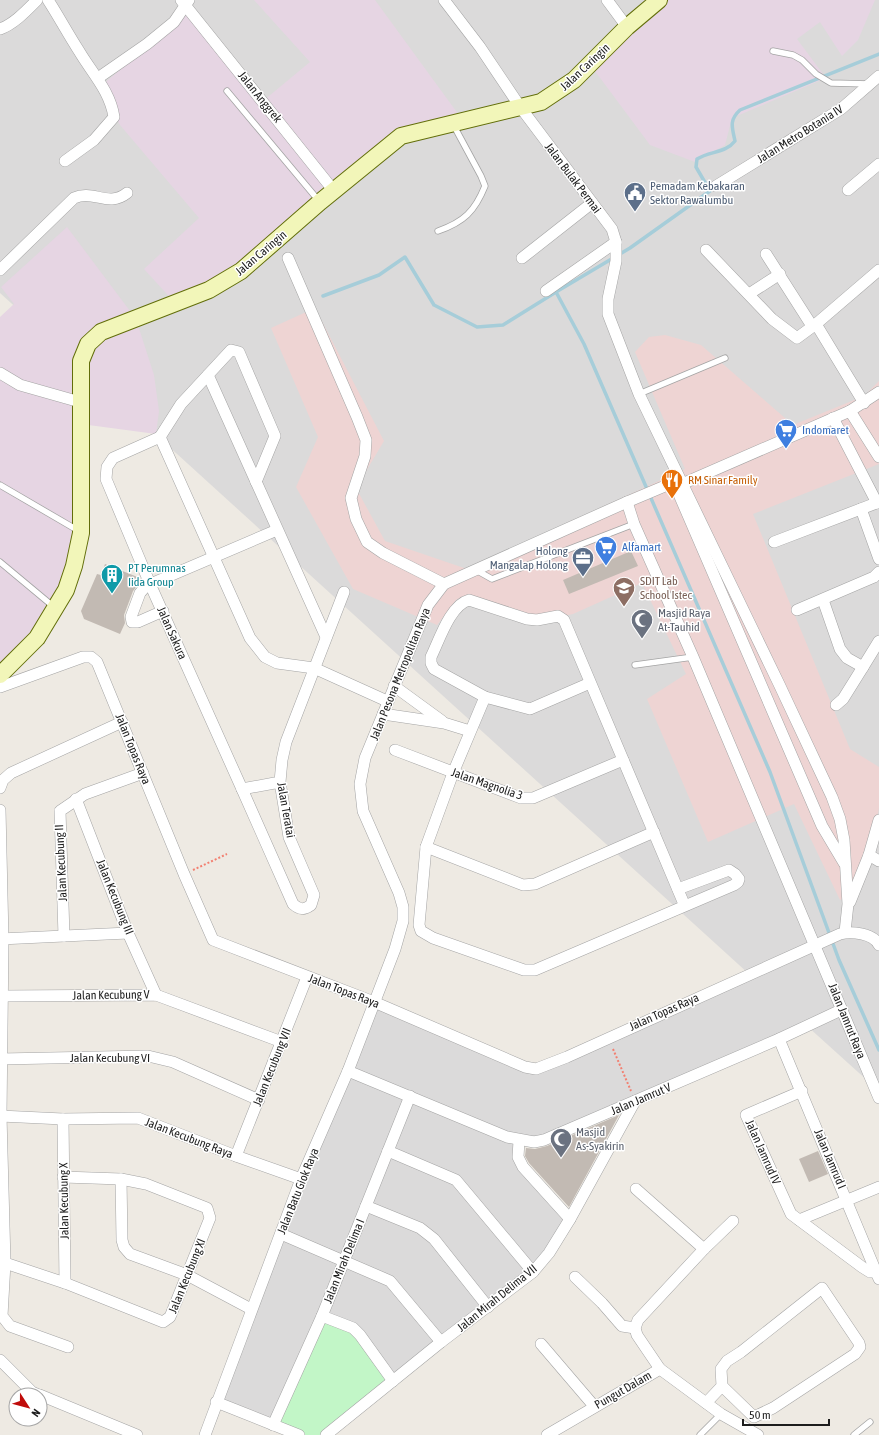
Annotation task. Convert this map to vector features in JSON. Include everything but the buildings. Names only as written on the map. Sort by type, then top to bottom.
[{"type":"main road","name":"Jalan Caringin","points":[[0,675],[37,638],[66,590],[74,566],[81,533],[81,361],[88,344],[102,332],[209,290],[241,271],[320,202],[401,136],[521,108],[541,102],[561,90],[574,80],[627,27],[659,0]]},
{"type":"street","points":[[0,29],[6,27],[28,10],[37,0]]},
{"type":"street","points":[[48,0],[79,52],[98,78],[112,104],[114,116],[94,140],[66,161]]},
{"type":"street","name":"Jalan Bulak Permai","points":[[444,0],[480,47],[521,108],[612,229],[616,252]]},
{"type":"street","points":[[607,0],[627,27]]},
{"type":"street","points":[[98,78],[147,44],[174,22],[185,2]]},
{"type":"street","name":"Jalan Anggrek","points":[[185,2],[334,191]]},
{"type":"street","name":"Jalan Metro Botania IV","points":[[716,186],[841,109],[879,76]]},
{"type":"street","points":[[848,190],[879,164]]},
{"type":"street","points":[[0,270],[74,198],[83,195],[116,200],[127,193]]},
{"type":"street","points":[[522,258],[592,203]]},
{"type":"street","points":[[706,250],[772,319],[797,338],[879,270]]},
{"type":"street","points":[[546,291],[616,252]]},
{"type":"street","points":[[616,252],[608,299],[608,314],[674,485],[822,826],[846,865]]},
{"type":"street","points":[[766,254],[864,403]]},
{"type":"street","points":[[288,258],[366,440],[365,456],[351,498],[356,519],[368,542],[383,553],[444,584]]},
{"type":"street","points":[[749,294],[780,274]]},
{"type":"street","points":[[256,482],[275,436],[239,352],[231,350],[181,404],[160,437],[250,638],[265,657],[276,663],[314,668],[387,701]]},
{"type":"street","points":[[0,373],[20,384],[80,402]]},
{"type":"street","points":[[208,375],[326,637]]},
{"type":"street","name":"Jalan Pesona Metropolitan Raya","points":[[403,921],[403,907],[399,893],[363,811],[360,784],[365,758],[387,701],[428,605],[444,584],[631,500],[674,485],[850,411],[879,392]]},
{"type":"street","points":[[850,411],[879,457]]},
{"type":"street","points":[[774,542],[878,502],[833,418]]},
{"type":"street","name":"Jalan Sakura","points":[[160,437],[114,458],[107,467],[106,479],[150,584],[293,904],[298,909],[304,910],[311,905]]},
{"type":"street","points":[[674,485],[832,797],[840,819],[844,840],[848,904]]},
{"type":"street","name":"Jalan Jamrut Raya","points":[[631,500],[634,524],[820,942],[842,1010],[879,1098]]},
{"type":"street","points":[[861,509],[879,559]]},
{"type":"street","points":[[163,611],[138,622],[132,622],[131,617],[140,593],[150,584],[277,530]]},
{"type":"street","points":[[796,610],[823,600],[874,577],[879,572]]},
{"type":"street","name":"Jalan Teratai","points":[[311,905],[314,895],[289,837],[280,782],[282,760],[286,742],[344,592]]},
{"type":"street","points":[[590,683],[530,709],[484,697],[440,673],[431,663],[431,657],[448,619],[464,602],[469,600],[527,619],[537,620],[558,616],[564,620],[684,904]]},
{"type":"street","points":[[823,600],[840,649],[847,658],[863,666]]},
{"type":"street","points":[[836,705],[843,699],[879,642]]},
{"type":"street","name":"Jalan Topas Raya","points":[[0,687],[83,657],[91,657],[97,662],[184,874],[213,940],[374,1002],[524,1067],[536,1069],[567,1058],[608,1038],[842,933]]},
{"type":"street","points":[[394,686],[444,722]]},
{"type":"street","points":[[484,697],[453,773],[426,847],[419,925],[421,931],[433,938],[524,970],[535,970],[684,904],[734,885],[738,882],[738,878],[736,874],[729,870],[678,889]]},
{"type":"street","points":[[383,714],[444,722],[470,731]]},
{"type":"street","points":[[0,788],[3,780],[11,774],[122,722]]},
{"type":"street","name":"Jalan Magnolia 3","points":[[395,750],[521,798],[533,798],[623,760]]},
{"type":"street","points":[[76,799],[143,773]]},
{"type":"street","points":[[242,790],[280,782]]},
{"type":"street","name":"Jalan Kecubung III","points":[[76,799],[128,932],[156,995]]},
{"type":"street","name":"Jalan Kecubung II","points":[[64,936],[59,813],[61,809],[76,799]]},
{"type":"street","points":[[0,810],[3,996],[0,1116],[3,1263],[2,1316],[4,1321],[10,1326],[68,1347]]},
{"type":"street","points":[[879,820],[869,855],[848,904],[842,933],[856,933],[873,938],[879,945]]},
{"type":"street","points":[[426,847],[523,885],[536,884],[654,832]]},
{"type":"street","points":[[869,855],[879,861]]},
{"type":"street","name":"Jalan Batu Giok Raya","points":[[205,1435],[216,1402],[301,1179],[348,1071],[395,949],[403,921]]},
{"type":"street","points":[[2,939],[128,932]]},
{"type":"street","name":"Jalan Kecubung VII","points":[[236,1156],[307,977]]},
{"type":"street","name":"Jalan Kecubung V","points":[[3,996],[156,995],[282,1042]]},
{"type":"street","name":"Jalan Jamrut V","points":[[348,1071],[519,1141],[534,1142],[544,1140],[635,1101],[842,1010]]},
{"type":"street","name":"Jalan Jamrud I","points":[[779,1039],[878,1276]]},
{"type":"street","name":"Jalan Kecubung VI","points":[[1,1059],[148,1056],[173,1062],[259,1100]]},
{"type":"street","name":"Jalan Jamrud IV","points":[[799,1220],[791,1214],[783,1199],[746,1115],[802,1091]]},
{"type":"street","name":"Jalan Mirah Delima I","points":[[273,1425],[322,1316],[410,1096]]},
{"type":"street","name":"Jalan Mirah Delima VII","points":[[326,1435],[441,1342],[533,1272],[549,1253],[570,1219],[635,1101]]},
{"type":"street","name":"Jalan Kecubung Raya","points":[[0,1116],[63,1119],[138,1118],[236,1156],[301,1179]]},
{"type":"street","name":"Jalan Kecubung X","points":[[63,1119],[65,1283]]},
{"type":"street","points":[[519,1141],[518,1157],[523,1167],[570,1219]]},
{"type":"street","points":[[388,1151],[456,1180],[533,1272]]},
{"type":"street","name":"Jalan Kecubung XI","points":[[3,1263],[65,1283],[163,1322],[170,1317],[210,1218],[207,1208],[146,1184],[121,1179],[63,1177]]},
{"type":"street","points":[[121,1179],[122,1240],[124,1247],[130,1254],[187,1275],[251,1309]]},
{"type":"street","points":[[799,1220],[879,1187]]},
{"type":"street","points":[[636,1189],[704,1249]]},
{"type":"street","points":[[366,1206],[426,1232],[434,1239],[488,1307]]},
{"type":"street","points":[[799,1220],[862,1267],[878,1276]]},
{"type":"street","points":[[660,1369],[637,1335],[635,1328],[638,1320],[704,1249],[733,1221]]},
{"type":"street","points":[[281,1234],[390,1281],[441,1342]]},
{"type":"street","points":[[575,1277],[602,1303],[622,1326],[635,1328]]},
{"type":"street","points":[[706,1403],[722,1386],[721,1368],[727,1361],[741,1352],[822,1288],[859,1343],[860,1347],[855,1354],[773,1408],[754,1417],[722,1386]]},
{"type":"street","points":[[322,1316],[353,1328],[360,1335],[393,1380]]},
{"type":"street","points":[[541,1344],[594,1406]]},
{"type":"street","points":[[0,1360],[27,1387]]},
{"type":"street","name":"Pungut Dalam","points":[[547,1435],[594,1406],[660,1369],[721,1414],[758,1435]]},
{"type":"street","points":[[48,1398],[135,1435]]},
{"type":"street","points":[[216,1402],[299,1435]]},
{"type":"lane","points":[[773,51],[793,55],[802,60],[816,74],[831,83],[869,84]]},
{"type":"lane","points":[[227,91],[320,202]]},
{"type":"lane","points":[[438,231],[464,219],[476,205],[485,186],[453,124]]},
{"type":"lane","points":[[639,394],[725,358]]},
{"type":"lane","points":[[0,485],[81,533]]},
{"type":"lane","points":[[476,570],[492,579],[634,524]]},
{"type":"lane","points":[[0,562],[56,608]]},
{"type":"lane","points":[[635,665],[693,658]]},
{"type":"lane","points":[[700,1435],[721,1414]]},
{"type":"lane","points":[[854,1435],[870,1422]]},
{"type":"path","points":[[184,874],[227,854]]},
{"type":"path","points":[[608,1038],[635,1101]]},
{"type":"shaded area","points":[[0,0],[879,0],[879,1091],[807,1026],[544,1140],[519,1141],[518,1157],[570,1219],[549,1253],[393,1381],[273,1425],[216,1402],[374,1002],[536,1069],[749,974],[0,293]]},
{"type":"shaded area","points":[[254,0],[375,0],[464,122],[401,136],[211,291],[177,305],[144,269],[199,218],[120,125],[100,87],[189,11],[263,101],[310,62]]},
{"type":"shaded area","points":[[662,0],[875,0],[858,40],[842,56],[820,22],[797,39],[826,78],[732,118],[725,145],[695,162],[650,145],[589,63]]},
{"type":"shaded area","points":[[67,227],[136,319],[154,375],[159,411],[156,434],[81,424],[70,588],[0,675],[0,317],[14,304],[1,287]]},
{"type":"shaded area","points":[[315,308],[384,441],[356,488],[385,541],[467,569],[685,469],[635,352],[649,337],[665,335],[701,345],[793,425],[864,396],[879,381],[879,464],[753,514],[850,749],[879,767],[879,808],[873,842],[860,892],[840,900],[794,804],[708,842],[647,699],[686,674],[642,583],[573,614],[531,623],[472,597],[457,599],[437,625],[353,589],[296,487],[318,437],[271,328]]},
{"type":"green space","points":[[322,1316],[353,1328],[393,1381],[326,1435],[299,1435],[273,1425]]},
{"type":"waterway","points":[[879,54],[740,110],[734,117],[732,124],[735,141],[727,148],[697,159],[696,167],[710,191],[630,248],[556,292],[584,344],[770,772],[839,960],[879,1050]]},
{"type":"waterway","points":[[323,296],[379,275],[405,257],[434,305],[477,327],[503,325],[556,292]]},
{"type":"place","name":"Pemadam Kebakaran Sektor Rawalumbu","points":[[635,212]]},
{"type":"place","name":"Indomaret","points":[[786,450]]},
{"type":"place","name":"RM Sinar Family","points":[[672,500]]},
{"type":"place","name":"Alfamart","points":[[606,566]]},
{"type":"place","name":"Holong Mangalap Holong","points":[[583,578]]},
{"type":"place","name":"PT Perumnas Iida Group","points":[[112,594]]},
{"type":"place","name":"SDIT Lab School Istec","points":[[624,608]]},
{"type":"place","name":"Masjid Raya At-Tauhid","points":[[642,640]]},
{"type":"place","name":"Masjid As-Syakirin","points":[[561,1158]]}]
